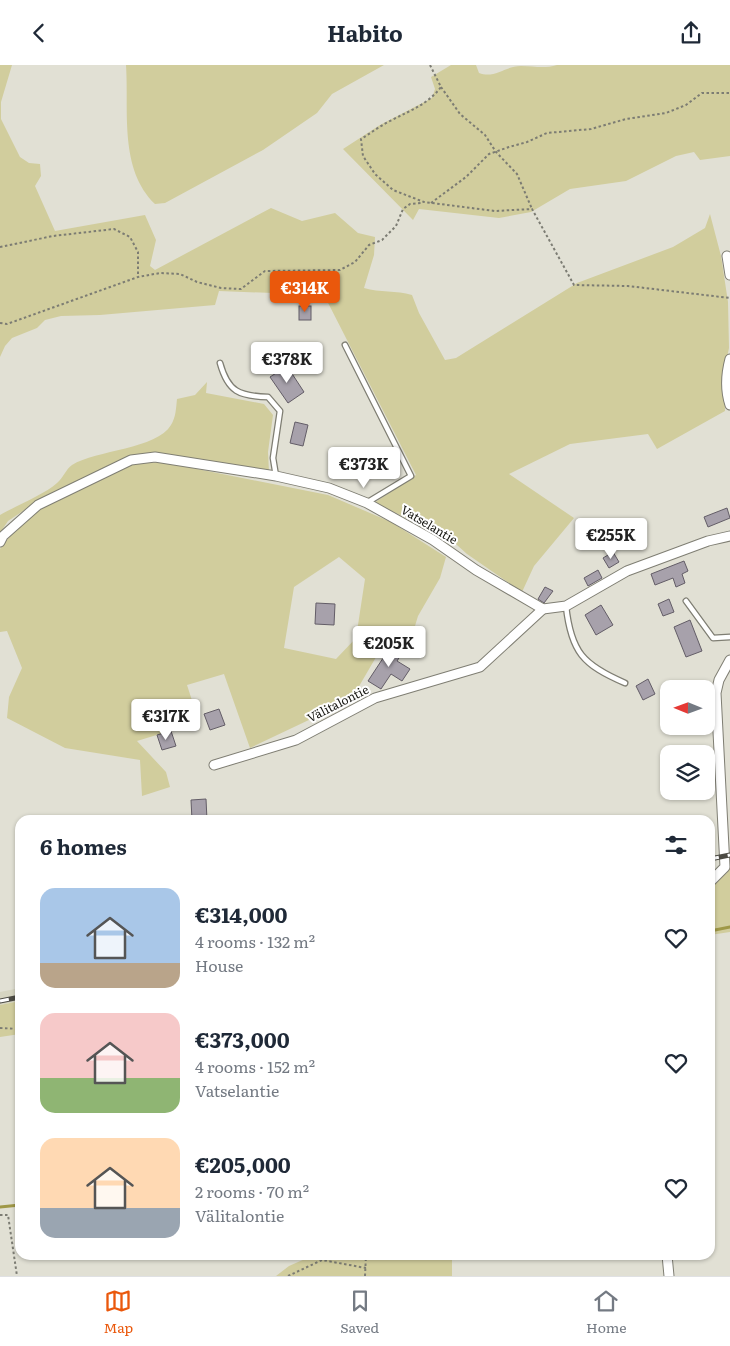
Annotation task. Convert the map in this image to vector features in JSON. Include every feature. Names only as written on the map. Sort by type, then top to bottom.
[{"type":"street","points":[[727,255],[730,275]]},
{"type":"street","points":[[730,359],[727,372],[727,397],[730,405]]},
{"type":"street","name":"Vatselantie","points":[[0,542],[8,531],[38,505],[131,460],[155,457],[276,476],[329,488],[367,503],[433,540],[476,570],[543,609]]},
{"type":"street","points":[[543,609],[566,605],[627,571],[708,541],[730,536]]},
{"type":"street","name":"Välitalontie","points":[[214,765],[296,740],[376,698],[480,667],[543,609]]},
{"type":"street","points":[[715,877],[725,867],[716,693],[719,680],[730,660]]},
{"type":"street","points":[[667,1260],[669,1276]]},
{"type":"lane","points":[[346,345],[411,476],[367,503]]},
{"type":"lane","points":[[220,363],[224,378],[233,389],[246,396],[268,397],[280,411],[273,458],[276,476]]},
{"type":"lane","points":[[686,601],[713,638],[730,637]]},
{"type":"lane","points":[[566,605],[568,627],[579,654],[601,673],[625,683]]},
{"type":"path","points":[[430,65],[441,87],[460,114],[485,135],[496,152],[517,174],[532,209],[574,285],[628,286],[730,298]]},
{"type":"path","points":[[424,203],[394,190],[375,174],[363,155],[361,139],[392,120],[416,110],[433,98],[441,87]]},
{"type":"path","points":[[431,203],[466,177],[489,154],[528,142],[547,133],[591,129],[626,119],[666,113],[686,105],[702,93],[730,93]]},
{"type":"path","points":[[0,323],[6,324],[138,277],[160,273],[180,273],[198,282],[221,288],[241,289],[265,271],[340,270],[355,261],[369,245],[382,240],[396,226],[403,209],[410,204],[431,203],[495,211],[532,209]]},
{"type":"path","points":[[0,247],[53,236],[114,229],[130,237],[138,252],[138,277]]},
{"type":"path","points":[[0,1028],[15,1029]]},
{"type":"path","points":[[0,1215],[8,1215],[17,1276]]},
{"type":"path","points":[[288,1276],[322,1260],[366,1268]]},
{"type":"path","points":[[366,1260],[366,1276]]},
{"type":"shaded area","points":[[0,65],[12,65],[1,102],[1,119],[20,157],[29,163],[40,164],[41,176],[35,186],[55,231],[145,215],[156,240],[150,266],[155,270],[271,208],[302,221],[335,213],[358,233],[375,237],[374,255],[364,288],[412,295],[419,313],[445,360],[456,358],[577,283],[673,247],[705,228],[710,214],[721,256],[728,302],[729,348],[724,372],[725,411],[657,449],[648,434],[570,444],[509,474],[574,518],[534,566],[522,592],[467,554],[448,537],[374,503],[416,475],[324,295],[219,291],[215,305],[100,315],[61,316],[45,320],[37,328],[12,338],[5,346],[0,357]]},
{"type":"shaded area","points":[[126,65],[384,65],[332,94],[317,113],[263,150],[165,203],[155,204],[144,190],[136,174],[131,157],[128,139]]},
{"type":"shaded area","points":[[451,65],[476,65],[479,73],[490,74],[521,66],[730,65],[730,156],[700,160],[694,152],[676,156],[626,181],[570,189],[531,212],[499,218],[419,209],[413,220],[343,149],[380,125],[432,98],[435,89],[431,77]]},
{"type":"shaded area","points":[[207,382],[206,393],[264,404],[273,415],[268,452],[269,472],[161,453],[131,456],[29,507],[8,521],[0,533],[0,515],[52,487],[72,465],[83,460],[140,444],[164,433],[174,419],[177,399],[195,395]]},
{"type":"shaded area","points":[[162,462],[328,495],[391,522],[446,557],[440,578],[418,616],[415,626],[379,652],[351,700],[250,748],[224,674],[187,685],[199,722],[137,741],[166,772],[170,787],[142,796],[140,760],[65,748],[7,718],[9,697],[22,668],[7,631],[0,632],[0,549],[17,527],[33,513],[134,464]],"holes":[[[339,557],[365,579],[356,638],[336,659],[284,648],[294,587]]]},
{"type":"shaded area","points":[[730,862],[730,932],[715,934],[715,882],[727,873]]},
{"type":"shaded area","points":[[15,989],[15,1002],[0,1005],[0,992]]},
{"type":"shaded area","points":[[15,1002],[15,1035],[0,1037],[0,1005]]},
{"type":"shaded area","points":[[303,1260],[452,1260],[452,1276],[276,1276],[289,1266]]},
{"type":"building","points":[[299,306],[311,306],[311,320],[299,320]]},
{"type":"building","points":[[287,366],[304,392],[288,403],[270,377]]},
{"type":"building","points":[[295,422],[308,425],[303,446],[290,443]]},
{"type":"building","points":[[727,508],[730,518],[708,527],[704,517]]},
{"type":"building","points":[[613,552],[619,562],[609,568],[603,558]]},
{"type":"building","points":[[684,561],[688,571],[682,574],[685,583],[676,587],[673,578],[655,585],[651,574]]},
{"type":"building","points":[[598,570],[602,578],[588,586],[584,578]]},
{"type":"building","points":[[545,587],[553,591],[544,603],[538,599]]},
{"type":"building","points":[[669,599],[674,612],[663,616],[658,604]]},
{"type":"building","points":[[316,603],[335,604],[334,625],[315,624]]},
{"type":"building","points":[[601,605],[613,625],[596,635],[585,615]]},
{"type":"building","points":[[690,620],[702,651],[686,657],[674,627]]},
{"type":"building","points":[[393,643],[404,650],[397,661],[410,669],[402,681],[391,674],[381,689],[368,681]]},
{"type":"building","points":[[648,679],[655,694],[643,700],[636,686]]},
{"type":"building","points":[[219,709],[225,725],[210,730],[204,714]]},
{"type":"building","points":[[171,731],[176,746],[162,750],[157,735]]},
{"type":"building","points":[[206,799],[207,815],[192,815],[191,800]]},
{"type":"waterway","points":[[715,930],[730,927]]},
{"type":"waterway","points":[[0,1207],[15,1206]]},
{"type":"railway","points":[[715,858],[730,855]]},
{"type":"railway","points":[[0,1001],[15,998]]}]
